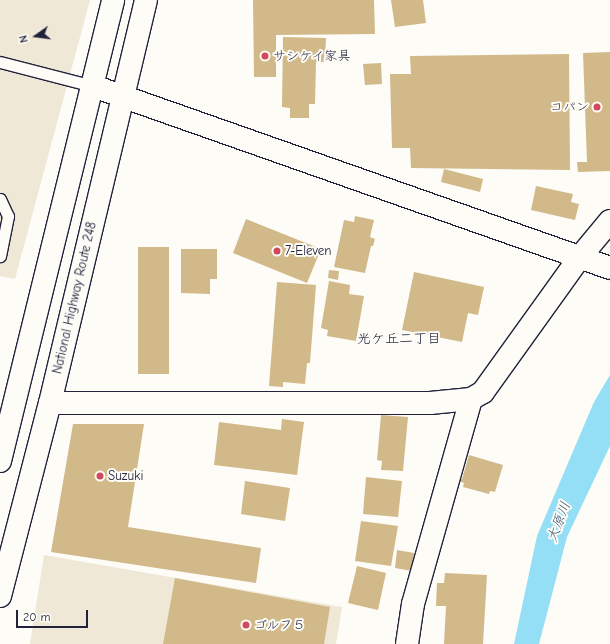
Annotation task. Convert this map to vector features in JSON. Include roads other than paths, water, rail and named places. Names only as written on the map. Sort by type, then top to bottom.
[{"type":"main road","points":[[0,461],[113,0]]},
{"type":"main road","name":"National Highway Route 248","points":[[0,596],[50,403],[146,0]]},
{"type":"main road","points":[[93,86],[124,94],[595,263]]},
{"type":"main road","points":[[50,403],[430,403],[471,400],[483,392],[595,263],[610,221]]},
{"type":"main road","points":[[407,644],[413,604],[471,400]]},
{"type":"lane","points":[[0,62],[93,86]]},
{"type":"lane","points":[[0,199],[8,216],[0,256]]},
{"type":"water","name":"大原川","points":[[610,375],[610,446],[567,537],[539,644],[514,644],[537,536],[594,402]]},
{"type":"place","name":"サシケイ家具","points":[[265,56]]},
{"type":"place","name":"コパン","points":[[597,107]]},
{"type":"place","name":"7-Eleven","points":[[277,251]]},
{"type":"place","name":"Suzuki","points":[[100,476]]},
{"type":"place","name":"ゴルフ５","points":[[246,625]]},
{"type":"district","name":"光ケ丘二丁目","points":[[399,339]]}]
